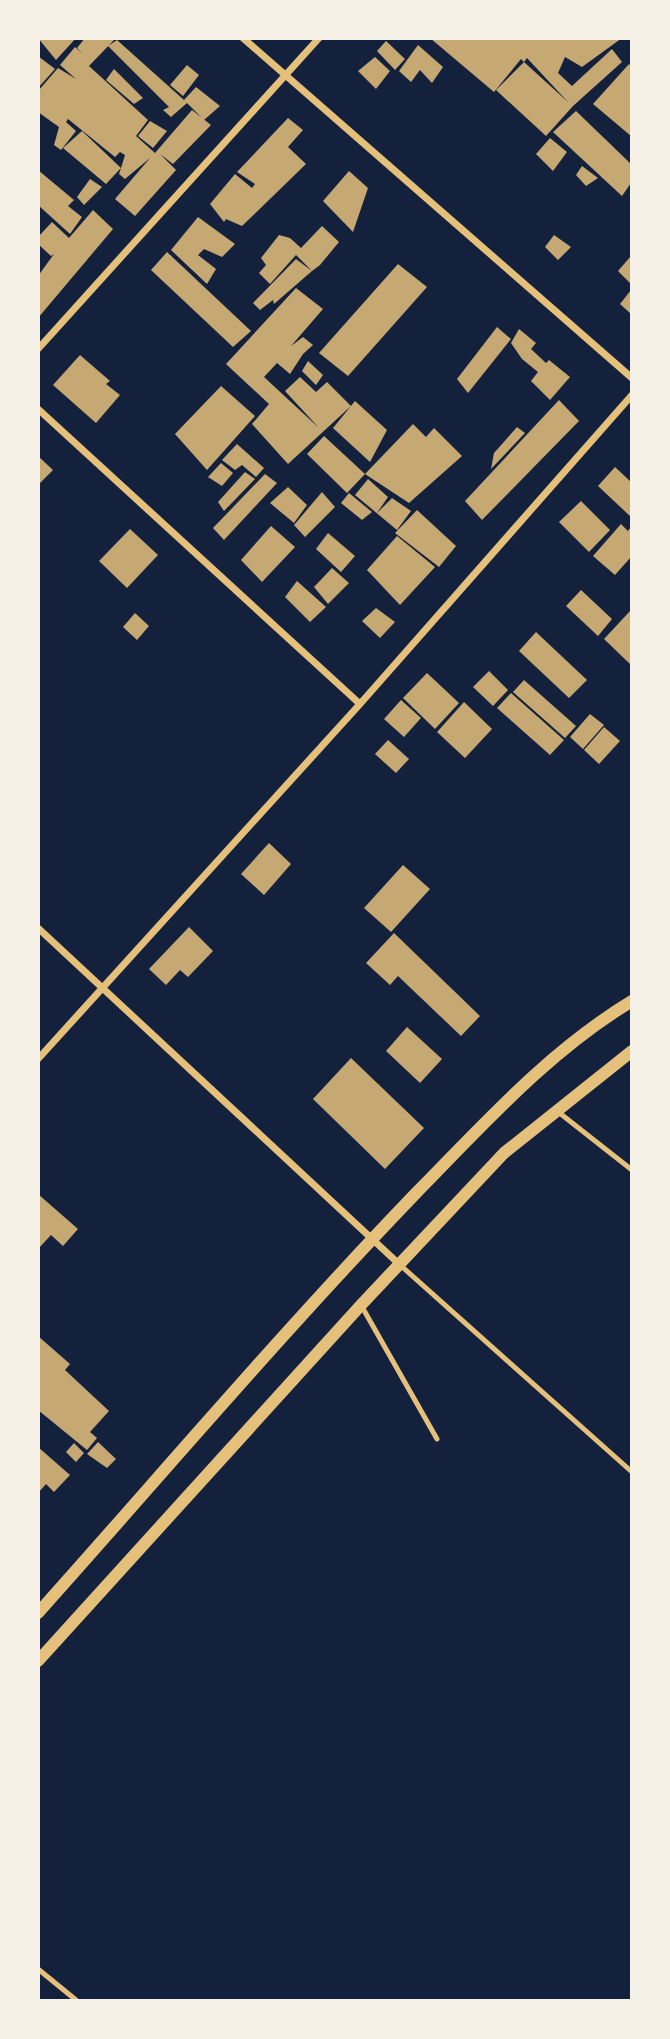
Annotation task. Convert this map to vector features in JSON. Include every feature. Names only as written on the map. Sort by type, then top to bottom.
[{"type":"street","points":[[243,38],[632,377]]},
{"type":"street","points":[[38,349],[319,38]]},
{"type":"street","points":[[38,1059],[360,704],[632,395]]},
{"type":"street","points":[[38,409],[360,704]]},
{"type":"street","points":[[38,928],[398,1264]]},
{"type":"street","points":[[38,1613],[371,1241],[509,1098],[568,1045],[632,1001]]},
{"type":"street","points":[[38,1661],[398,1264],[504,1153],[632,1051]]},
{"type":"lane","points":[[555,1110],[632,1170]]},
{"type":"lane","points":[[398,1264],[632,1472]]},
{"type":"lane","points":[[361,1305],[437,1439]]},
{"type":"lane","points":[[38,1969],[76,2000]]},
{"type":"building","points":[[38,38],[76,38],[56,60]]},
{"type":"building","points":[[85,38],[114,40],[89,66],[148,120],[136,136],[155,153],[192,110],[211,125],[173,164],[160,154],[176,170],[135,216],[115,199],[150,158],[125,179],[119,174],[125,155],[120,152],[115,157],[68,119],[66,122],[76,131],[61,150],[54,145],[59,127],[38,112],[38,91],[58,68],[76,79],[60,65],[75,47],[83,54],[77,48]]},
{"type":"building","points":[[430,38],[622,38],[582,67],[565,57],[558,73],[572,86],[612,49],[622,62],[573,106],[546,136],[496,90],[524,62],[521,59],[494,92]],"holes":[[[527,58],[568,102],[524,62]]]},
{"type":"building","points":[[117,40],[184,100],[196,87],[220,106],[204,120],[187,103],[171,117],[163,110],[169,107],[108,46]]},
{"type":"building","points":[[386,41],[405,59],[395,70],[377,51]]},
{"type":"building","points":[[418,45],[443,67],[432,83],[420,70],[411,82],[399,71]]},
{"type":"building","points":[[38,56],[55,69],[38,88]]},
{"type":"building","points":[[375,57],[390,71],[376,89],[358,71]]},
{"type":"building","points":[[629,64],[631,67],[631,136],[593,104]]},
{"type":"building","points":[[187,65],[199,75],[183,96],[170,85]]},
{"type":"building","points":[[114,69],[143,98],[134,104],[106,80]]},
{"type":"building","points":[[576,111],[631,164],[631,183],[622,196],[553,132]]},
{"type":"building","points":[[288,118],[303,130],[288,147],[306,164],[242,226],[226,219],[224,222],[210,204],[235,174],[252,188],[255,184],[237,172]]},
{"type":"building","points":[[150,121],[167,131],[153,148],[138,136]]},
{"type":"building","points":[[82,131],[121,168],[106,184],[63,148]]},
{"type":"building","points":[[550,138],[567,152],[553,171],[536,154]]},
{"type":"building","points":[[582,166],[598,178],[586,186],[576,175]]},
{"type":"building","points":[[38,170],[74,200],[68,206],[82,217],[70,234],[38,205]]},
{"type":"building","points":[[349,171],[368,188],[353,232],[323,201]]},
{"type":"building","points":[[90,179],[102,187],[84,205],[77,197]]},
{"type":"building","points":[[93,210],[113,229],[38,318],[38,276],[54,254],[51,256],[38,244],[38,237],[52,222],[69,238]]},
{"type":"building","points":[[198,217],[235,244],[222,257],[204,249],[198,255],[216,269],[207,284],[171,250]]},
{"type":"building","points":[[322,226],[339,242],[312,271],[296,255],[270,284],[259,273],[266,265],[261,258],[279,235],[290,238],[301,248]]},
{"type":"building","points":[[554,235],[571,247],[558,260],[545,247]]},
{"type":"building","points":[[167,252],[251,331],[233,347],[151,270]]},
{"type":"building","points":[[631,256],[631,284],[618,271]]},
{"type":"building","points":[[296,259],[312,271],[274,304],[273,300],[260,310],[253,303]]},
{"type":"building","points":[[398,264],[427,287],[348,376],[319,353]]},
{"type":"building","points":[[296,288],[323,309],[291,346],[303,337],[313,345],[303,354],[290,374],[277,363],[264,377],[319,428],[285,391],[300,377],[316,392],[327,382],[351,406],[288,464],[252,424],[269,404],[226,364]]},
{"type":"building","points":[[631,290],[631,314],[620,304]]},
{"type":"building","points":[[497,327],[511,339],[468,393],[457,379]]},
{"type":"building","points":[[519,329],[536,343],[531,349],[546,363],[549,360],[570,377],[550,400],[531,381],[538,372],[522,359],[511,343]]},
{"type":"building","points":[[80,355],[110,381],[106,384],[120,395],[96,423],[53,385]]},
{"type":"building","points":[[308,361],[323,375],[316,385],[302,371]]},
{"type":"building","points":[[221,386],[255,416],[207,470],[175,434]]},
{"type":"building","points":[[559,400],[579,421],[482,520],[465,501]]},
{"type":"building","points":[[355,401],[387,430],[370,462],[333,428]]},
{"type":"building","points":[[413,424],[426,437],[434,428],[462,456],[409,503],[365,474]]},
{"type":"building","points":[[517,427],[525,433],[491,469],[494,453]]},
{"type":"building","points":[[324,436],[365,474],[347,493],[307,454]]},
{"type":"building","points":[[237,444],[264,468],[256,477],[242,465],[235,470],[222,460]]},
{"type":"building","points":[[38,456],[53,470],[38,485]]},
{"type":"building","points":[[221,463],[233,473],[222,486],[208,477]]},
{"type":"building","points":[[615,467],[631,482],[631,517],[598,486]]},
{"type":"building","points":[[245,472],[255,479],[224,511],[218,502]]},
{"type":"building","points":[[265,474],[277,483],[224,540],[213,528]]},
{"type":"building","points":[[368,479],[388,497],[377,513],[392,498],[411,511],[397,530],[355,495]]},
{"type":"building","points":[[288,487],[307,505],[294,523],[270,503]]},
{"type":"building","points":[[322,492],[335,507],[305,537],[294,525]]},
{"type":"building","points":[[349,493],[372,512],[362,520],[341,503]]},
{"type":"building","points":[[581,501],[610,530],[589,552],[559,522]]},
{"type":"building","points":[[417,510],[456,546],[439,567],[395,533]]},
{"type":"building","points":[[621,524],[628,531],[631,527],[631,557],[615,575],[593,556]]},
{"type":"building","points":[[271,526],[295,547],[262,582],[241,560]]},
{"type":"building","points":[[130,529],[158,555],[127,588],[99,561]]},
{"type":"building","points":[[328,533],[355,556],[341,572],[316,549]]},
{"type":"building","points":[[397,536],[435,567],[400,605],[367,570]]},
{"type":"building","points":[[332,568],[349,583],[328,604],[314,587]]},
{"type":"building","points":[[297,581],[326,607],[310,622],[285,597]]},
{"type":"building","points":[[581,590],[612,619],[598,636],[566,606]]},
{"type":"building","points":[[376,608],[395,622],[380,638],[362,621]]},
{"type":"building","points":[[631,610],[631,665],[604,639]]},
{"type":"building","points":[[135,613],[149,626],[137,640],[123,627]]},
{"type":"building","points":[[536,632],[587,680],[569,698],[519,651]]},
{"type":"building","points":[[489,671],[508,690],[493,706],[473,687]]},
{"type":"building","points":[[427,673],[459,703],[435,729],[403,698]]},
{"type":"building","points":[[524,680],[576,726],[565,738],[513,692]]},
{"type":"building","points":[[511,693],[564,740],[550,755],[497,708]]},
{"type":"building","points":[[401,700],[421,718],[404,737],[384,719]]},
{"type":"building","points":[[464,702],[492,729],[465,758],[437,732]]},
{"type":"building","points":[[590,714],[604,725],[583,749],[570,737]]},
{"type":"building","points":[[604,727],[620,741],[599,764],[584,750]]},
{"type":"building","points":[[388,740],[409,759],[396,773],[375,754]]},
{"type":"building","points":[[269,843],[291,864],[264,895],[241,874]]},
{"type":"building","points":[[403,865],[430,889],[391,932],[364,908]]},
{"type":"building","points":[[189,927],[213,951],[188,977],[180,970],[166,985],[149,969]]},
{"type":"building","points":[[394,933],[480,1016],[461,1036],[398,976],[390,985],[366,963]]},
{"type":"building","points":[[407,1027],[442,1059],[420,1083],[386,1051]]},
{"type":"building","points":[[351,1058],[424,1128],[385,1169],[313,1099]]},
{"type":"building","points":[[38,1194],[78,1229],[63,1246],[51,1235],[38,1249]]},
{"type":"building","points":[[38,1336],[70,1364],[65,1370],[109,1411],[90,1432],[97,1438],[87,1450],[38,1410]]},
{"type":"building","points":[[98,1442],[116,1459],[107,1468],[87,1454]]},
{"type":"building","points":[[74,1443],[84,1453],[76,1462],[66,1452]]},
{"type":"building","points":[[38,1447],[70,1475],[54,1492],[46,1484],[38,1493]]}]
